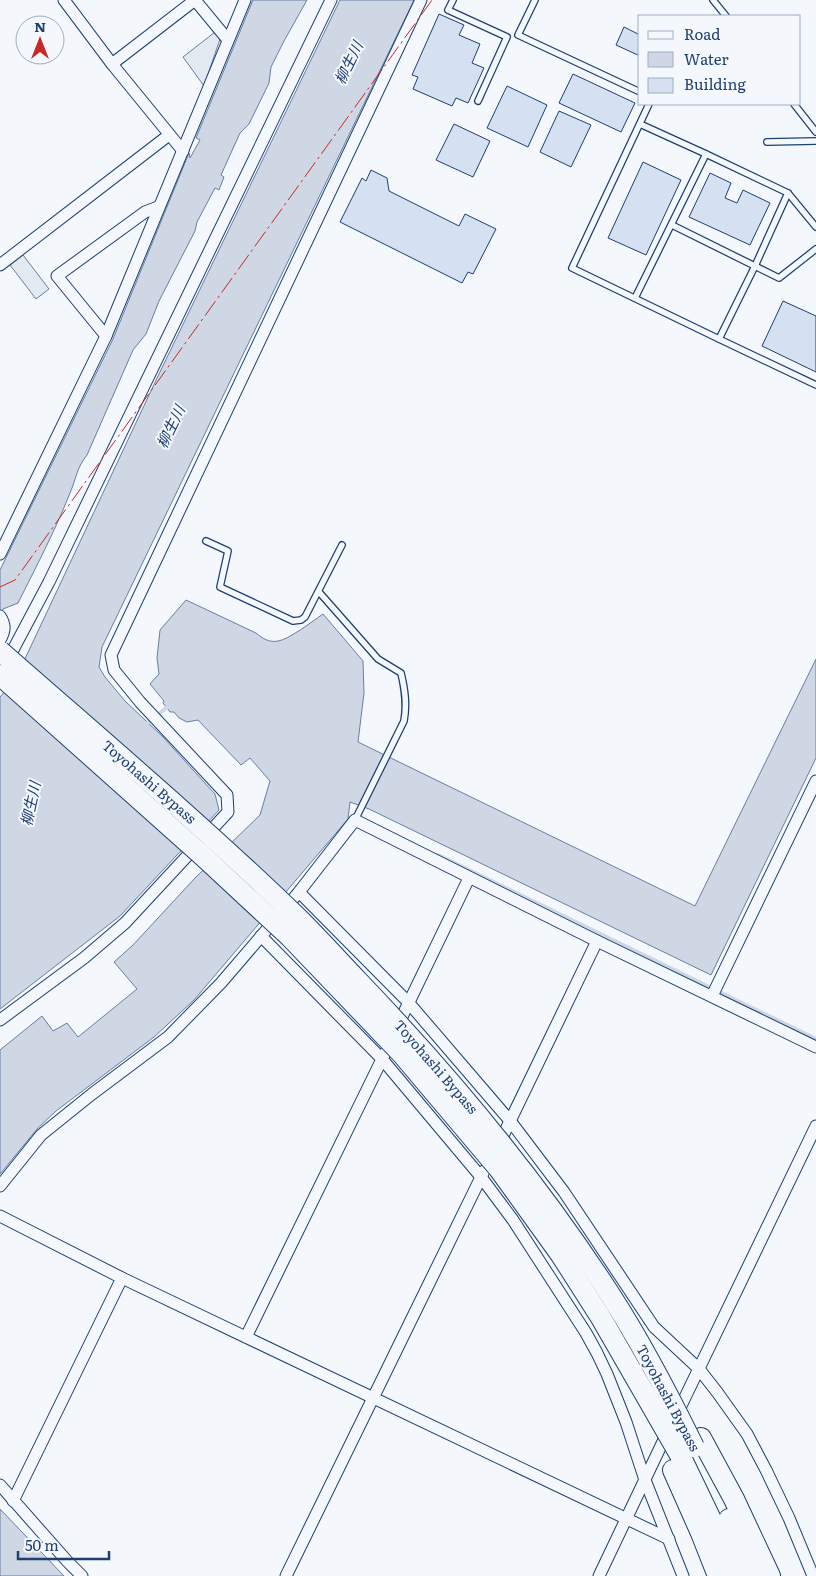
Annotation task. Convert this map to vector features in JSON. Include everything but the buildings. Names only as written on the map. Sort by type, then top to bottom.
[{"type":"highway","name":"Toyohashi Bypass","points":[[0,651],[215,841],[299,919],[405,1030],[503,1145],[610,1294],[672,1401],[686,1449],[736,1576]]},
{"type":"highway","name":"Toyohashi Bypass","points":[[0,674],[290,937],[402,1054],[499,1169],[560,1255],[686,1449],[735,1532],[754,1576]]},
{"type":"highway","points":[[686,1449],[701,1533],[718,1576]]},
{"type":"highway","points":[[686,1449],[738,1508],[770,1576]]},
{"type":"street","points":[[112,64],[195,0],[228,40]]},
{"type":"street","points":[[0,554],[106,336],[245,0]]},
{"type":"street","points":[[0,674],[49,582],[331,0]]},
{"type":"street","points":[[0,1020],[84,958],[125,923],[228,812],[227,794],[149,711],[114,670],[110,656],[421,0]]},
{"type":"street","points":[[69,2],[112,64],[183,151]]},
{"type":"street","points":[[0,265],[169,135]]},
{"type":"street","points":[[106,336],[57,276],[145,212],[158,207]]},
{"type":"street","points":[[0,640],[5,632],[2,619]]},
{"type":"street","points":[[713,996],[816,780]]},
{"type":"street","points":[[0,1186],[42,1135],[92,1094],[168,1037],[221,983],[299,892],[355,819],[469,878],[816,1047]]},
{"type":"street","points":[[246,1336],[469,878]]},
{"type":"street","points":[[299,892],[408,1002],[511,1122],[564,1192],[654,1327],[699,1369],[747,1434],[790,1518],[813,1576]]},
{"type":"street","points":[[261,936],[382,1059],[481,1177],[512,1220],[586,1333],[597,1353],[626,1422],[645,1480],[683,1576]]},
{"type":"street","points":[[286,1576],[481,1177],[511,1122],[597,941]]},
{"type":"street","points":[[599,1576],[816,1126]]},
{"type":"street","points":[[0,1216],[122,1278],[669,1539]]},
{"type":"street","points":[[13,1500],[122,1278]]},
{"type":"street","points":[[0,1485],[82,1576]]},
{"type":"lane","points":[[453,0],[448,10],[507,37],[518,35],[638,91]]},
{"type":"lane","points":[[518,35],[535,0]]},
{"type":"lane","points":[[713,0],[725,15]]},
{"type":"lane","points":[[478,101],[507,37]]},
{"type":"lane","points":[[650,105],[572,268],[816,385]]},
{"type":"lane","points":[[795,105],[816,132]]},
{"type":"lane","points":[[640,124],[788,194],[816,228]]},
{"type":"lane","points":[[766,142],[816,141]]},
{"type":"lane","points":[[635,298],[706,154]]},
{"type":"lane","points":[[719,339],[788,194]]},
{"type":"lane","points":[[672,225],[779,278],[816,249]]},
{"type":"lane","points":[[206,541],[228,551],[220,587],[288,620],[298,621],[305,617],[342,545]]},
{"type":"lane","points":[[319,592],[378,659],[401,674],[405,688],[406,707],[404,721],[355,819]]},
{"type":"shaded area","points":[[215,32],[220,39],[204,86],[183,57]]},
{"type":"shaded area","points":[[23,255],[49,289],[36,299],[10,265]]},
{"type":"water","points":[[253,0],[307,0],[271,67],[269,83],[249,124],[240,133],[221,175],[224,177],[219,190],[215,188],[159,301],[146,334],[133,350],[79,469],[52,535],[18,603],[3,609],[0,620],[0,570],[113,339],[189,153],[190,158],[200,140],[196,138]]},
{"type":"water","name":"柳生川","points":[[340,0],[414,0],[102,647],[99,667],[125,701],[162,736],[215,794],[219,810],[120,916],[0,1009],[0,697],[15,680],[158,376]]},
{"type":"water","points":[[186,600],[256,633],[266,640],[272,641],[288,637],[323,614],[363,661],[364,693],[358,742],[695,906],[816,659],[816,758],[711,975],[369,809],[350,802],[348,819],[194,1000],[154,1037],[56,1111],[38,1128],[0,1174],[0,1050],[42,1016],[53,1031],[67,1023],[78,1037],[137,989],[114,962],[133,945],[195,878],[260,815],[270,781],[250,758],[241,765],[198,720],[187,722],[179,718],[174,712],[170,712],[163,703],[164,701],[150,684],[159,674],[157,658],[160,630]]},
{"type":"water","points":[[0,1509],[64,1576],[0,1576]]},
{"type":"waterway","points":[[145,725],[170,705]]},
{"type":"waterway","points":[[438,855],[816,1039]]},
{"type":"power","points":[[0,587],[15,580],[432,0]]}]
